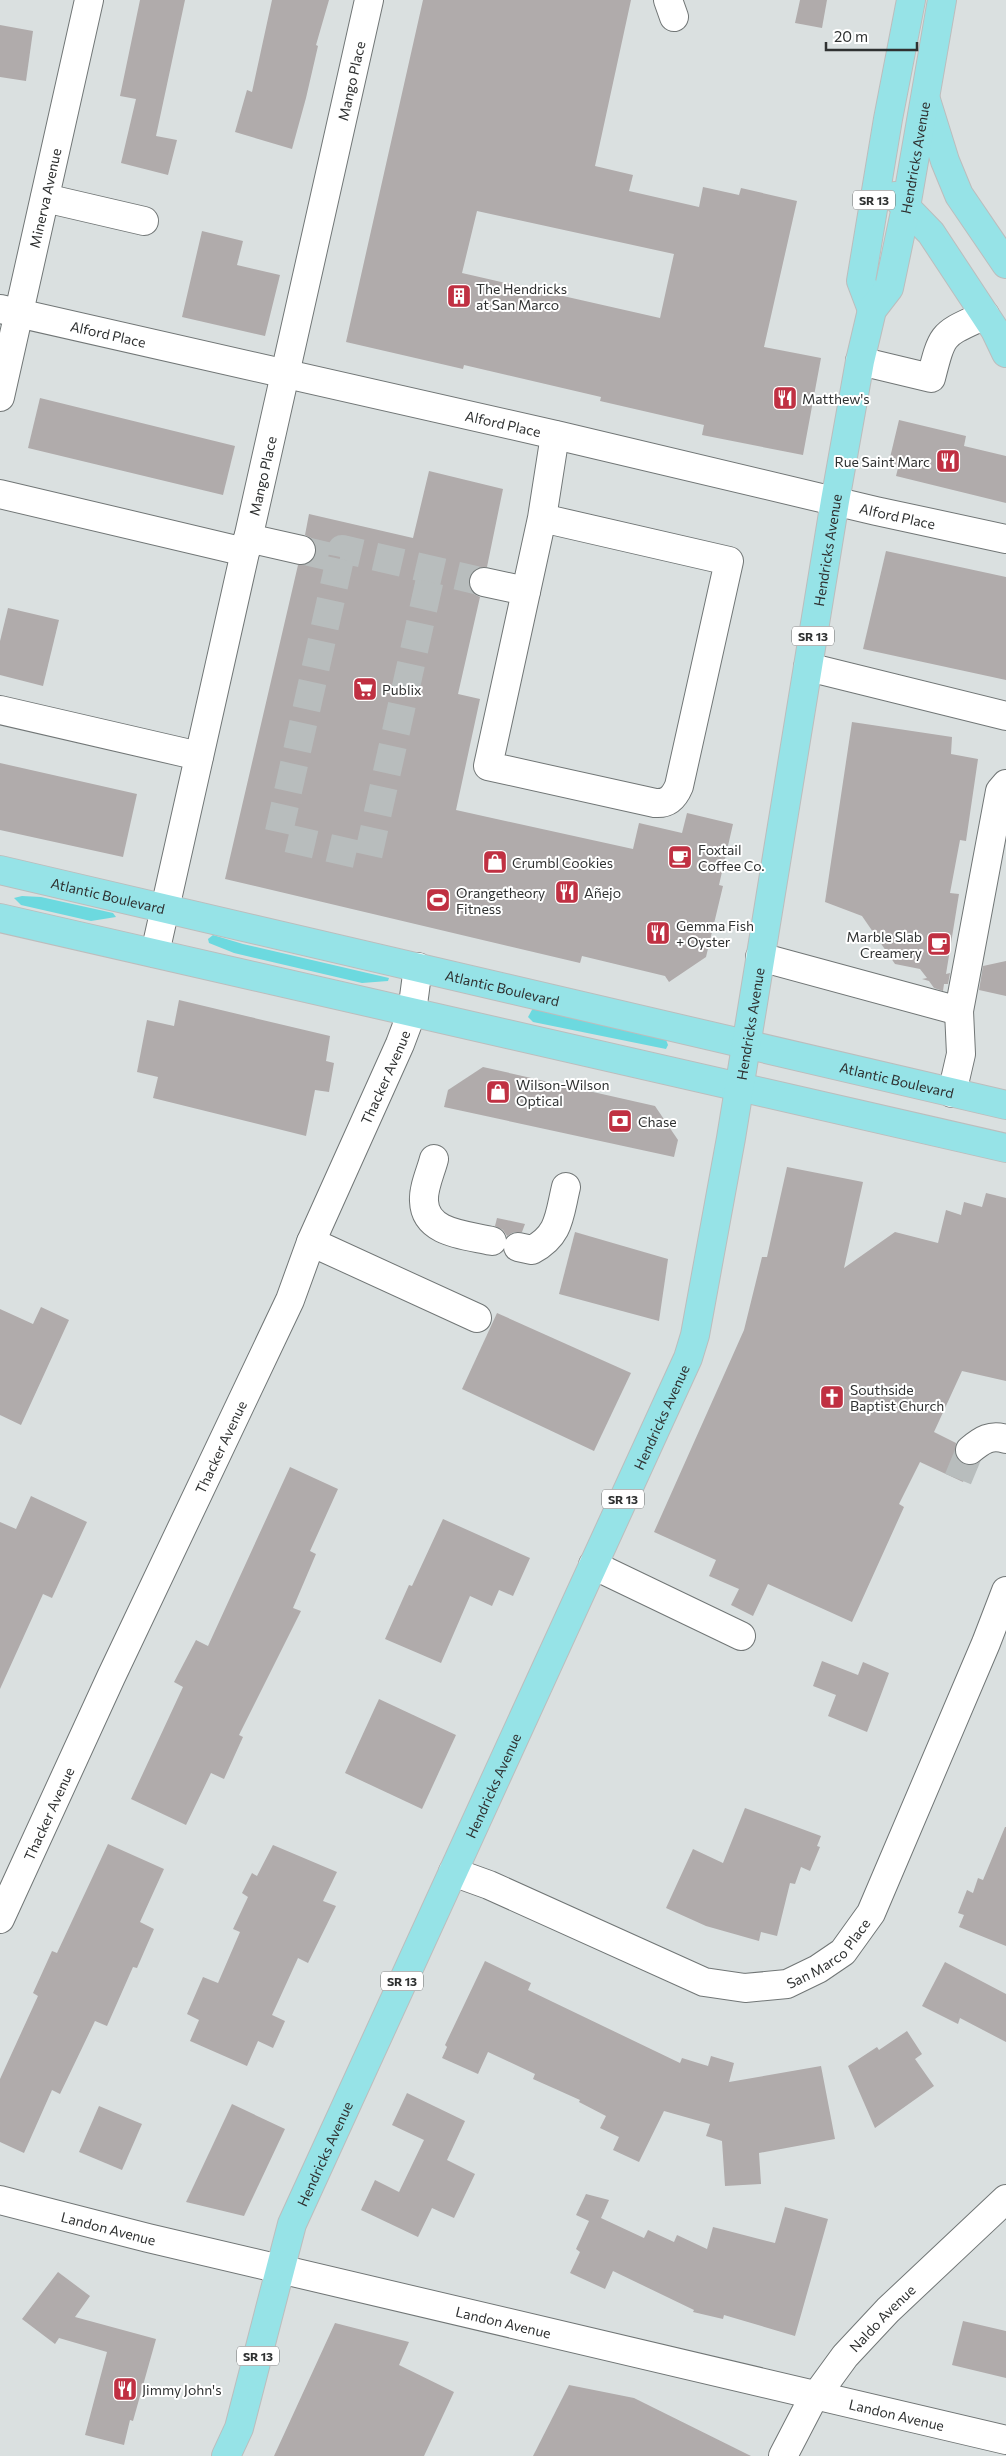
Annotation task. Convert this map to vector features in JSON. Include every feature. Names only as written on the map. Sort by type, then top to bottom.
[{"type":"main road","name":"SR 13","points":[[872,310],[861,281],[888,119],[911,0]]},
{"type":"main road","name":"Hendricks Avenue","points":[[226,2456],[239,2428],[292,2224],[688,1358],[746,1043],[835,501],[860,361],[872,310],[889,288],[906,207],[942,0]]},
{"type":"main road","points":[[924,96],[945,161],[959,195],[1006,264]]},
{"type":"main road","points":[[888,119],[886,165],[888,184],[896,197],[931,233],[998,331]]},
{"type":"main road","name":"Atlantic Boulevard","points":[[0,870],[1006,1105]]},
{"type":"main road","points":[[0,918],[738,1087],[1006,1145]]},
{"type":"street","name":"Minerva Avenue","points":[[0,397],[9,312],[45,198],[89,0]]},
{"type":"street","name":"Mango Place","points":[[155,953],[368,0]]},
{"type":"street","points":[[45,198],[144,222]]},
{"type":"street","name":"Alford Place","points":[[9,312],[285,373],[1006,539]]},
{"type":"street","points":[[860,361],[931,378],[939,345],[949,332],[998,331]]},
{"type":"street","points":[[542,518],[729,561],[679,786],[676,793],[667,802],[654,803],[488,766],[542,518],[555,435]]},
{"type":"street","points":[[0,494],[246,545],[301,550]]},
{"type":"street","points":[[484,582],[526,591]]},
{"type":"street","points":[[808,666],[1006,716]]},
{"type":"street","points":[[0,710],[199,756]]},
{"type":"street","points":[[952,1093],[961,1054],[959,1011],[1000,791],[1006,784]]},
{"type":"street","points":[[760,957],[959,1011]]},
{"type":"street","name":"Thacker Avenue","points":[[0,1919],[111,1677],[290,1300],[311,1242],[400,1044],[412,1012],[418,967]]},
{"type":"street","points":[[434,1159],[424,1200],[429,1220],[442,1229],[492,1241]]},
{"type":"street","points":[[518,1247],[532,1250],[547,1242],[556,1226],[566,1187]]},
{"type":"street","points":[[311,1242],[477,1318]]},
{"type":"street","points":[[970,1450],[982,1440],[997,1436],[1006,1439]]},
{"type":"street","points":[[593,1565],[741,1636]]},
{"type":"street","name":"San Marco Place","points":[[453,1872],[489,1885],[704,1982],[745,1988],[787,1984],[818,1969],[844,1952],[871,1913],[996,1647],[1006,1591]]},
{"type":"street","name":"Naldo Avenue","points":[[783,2456],[816,2394],[858,2340],[1006,2199]]},
{"type":"street","name":"Landon Avenue","points":[[0,2200],[280,2269],[1006,2440]]},
{"type":"shaded area","points":[[22,896],[41,897],[113,913],[116,917],[91,921],[21,905],[14,898]]},
{"type":"shaded area","points":[[213,935],[243,944],[389,978],[388,981],[362,983],[234,953],[209,943],[208,939]]},
{"type":"shaded area","points":[[533,1008],[665,1037],[668,1045],[666,1049],[533,1022],[528,1017]]},
{"type":"building","points":[[140,0],[185,0],[156,136],[177,140],[168,175],[121,163],[136,99],[120,96]]},
{"type":"building","points":[[272,0],[329,0],[316,45],[318,46],[306,98],[292,149],[235,132],[247,90],[252,92]]},
{"type":"building","name":"The Hendricks at San Marco","points":[[423,0],[631,0],[595,166],[633,175],[629,191],[699,207],[703,187],[739,195],[741,188],[797,201],[764,347],[821,358],[803,455],[702,435],[704,425],[600,401],[601,397],[464,365],[463,369],[346,342]],"holes":[[[477,211],[674,254],[660,318],[462,273]]]},
{"type":"building","points":[[800,0],[827,0],[822,28],[795,23]]},
{"type":"building","points":[[0,25],[33,31],[26,81],[0,77]]},
{"type":"building","points":[[202,231],[243,241],[237,265],[280,275],[265,336],[182,317]]},
{"type":"building","points":[[40,398],[235,446],[223,495],[28,448]]},
{"type":"building","name":"Rue Saint Marc","points":[[899,420],[966,436],[964,446],[1006,456],[1006,503],[896,476],[898,468],[888,466]]},
{"type":"building","points":[[429,471],[503,489],[487,567],[480,567],[473,571],[469,579],[469,587],[474,594],[480,597],[458,694],[480,699],[456,810],[633,849],[639,823],[682,833],[687,813],[733,824],[719,885],[723,886],[706,957],[669,982],[665,976],[582,956],[580,963],[225,879],[298,565],[306,565],[312,561],[316,554],[316,545],[311,538],[305,535],[309,514],[413,538]]},
{"type":"building","points":[[886,551],[1006,577],[1006,680],[863,649]]},
{"type":"building","points":[[8,608],[59,620],[43,686],[0,675],[0,641]]},
{"type":"building","points":[[852,722],[952,737],[951,754],[978,759],[966,841],[960,840],[950,893],[959,894],[946,974],[950,973],[948,984],[944,984],[943,991],[934,988],[929,981],[922,979],[927,978],[920,969],[895,964],[862,916],[825,902]]},
{"type":"building","points":[[0,763],[137,794],[123,857],[0,830]]},
{"type":"building","points":[[1006,961],[1006,996],[979,990],[983,966]]},
{"type":"building","points":[[179,1000],[330,1036],[326,1061],[334,1063],[329,1092],[315,1090],[306,1136],[153,1098],[158,1077],[137,1072],[147,1020],[174,1026]]},
{"type":"building","points":[[483,1067],[655,1106],[678,1140],[674,1157],[444,1107],[448,1090]]},
{"type":"building","name":"Southside Baptist Church","points":[[787,1167],[863,1182],[844,1268],[895,1232],[938,1243],[946,1210],[961,1215],[964,1202],[982,1207],[986,1193],[1006,1198],[1006,1381],[962,1371],[934,1432],[956,1443],[955,1452],[958,1459],[964,1464],[970,1465],[963,1482],[920,1462],[899,1504],[904,1507],[852,1622],[768,1584],[753,1616],[731,1605],[739,1589],[709,1576],[716,1560],[654,1532],[744,1330],[762,1257],[767,1257]]},
{"type":"building","points":[[497,1218],[525,1224],[522,1232],[514,1232],[507,1236],[503,1230],[495,1226]]},
{"type":"building","points":[[575,1232],[668,1259],[659,1321],[559,1294]]},
{"type":"building","points":[[41,1307],[69,1320],[21,1425],[0,1415],[0,1309],[33,1324]]},
{"type":"building","points":[[497,1313],[631,1373],[594,1451],[462,1389]]},
{"type":"building","points":[[290,1467],[338,1489],[310,1551],[316,1554],[293,1608],[301,1611],[239,1735],[243,1737],[224,1779],[211,1773],[186,1825],[131,1799],[183,1687],[174,1682],[196,1640],[208,1646]]},
{"type":"building","points":[[31,1496],[87,1522],[52,1598],[43,1594],[0,1689],[0,1522],[16,1529]]},
{"type":"building","points":[[443,1519],[530,1558],[513,1596],[499,1590],[492,1606],[470,1596],[441,1663],[385,1639],[409,1585],[412,1586]]},
{"type":"building","points":[[822,1661],[858,1675],[863,1662],[889,1673],[867,1732],[828,1716],[836,1695],[813,1686]]},
{"type":"building","points":[[379,1699],[456,1735],[422,1809],[345,1773]]},
{"type":"building","points":[[745,1808],[821,1836],[817,1846],[820,1847],[810,1871],[801,1867],[795,1884],[790,1883],[777,1936],[761,1932],[759,1941],[706,1926],[666,1908],[693,1849],[723,1863]]},
{"type":"building","points":[[1005,1827],[1006,1946],[959,1927],[964,1915],[958,1913],[967,1890],[973,1893],[978,1878],[983,1880]]},
{"type":"building","points":[[108,1844],[164,1869],[140,1922],[154,1929],[137,1968],[133,1967],[107,2026],[95,2021],[60,2094],[52,2090],[24,2153],[0,2142],[0,2079],[38,1996],[33,1993],[52,1951],[57,1953]]},
{"type":"building","points":[[273,1845],[337,1872],[323,1901],[336,1906],[308,1963],[298,1958],[272,2015],[285,2021],[273,2048],[258,2041],[247,2066],[190,2041],[199,2020],[187,2014],[203,1977],[218,1983],[240,1932],[233,1929],[248,1897],[242,1893],[252,1873],[257,1876]]},
{"type":"building","points":[[485,1961],[531,1983],[528,1990],[680,2063],[682,2058],[708,2066],[711,2056],[734,2063],[729,2082],[821,2066],[835,2139],[759,2153],[761,2184],[725,2186],[722,2141],[706,2136],[710,2124],[664,2111],[639,2162],[613,2150],[619,2137],[600,2128],[606,2116],[579,2102],[580,2100],[533,2079],[535,2074],[488,2052],[478,2074],[442,2058],[447,2047],[445,2045]]},
{"type":"building","points":[[945,1962],[1006,1994],[1006,2042],[960,2018],[958,2024],[922,2006]]},
{"type":"building","points":[[907,2031],[922,2054],[915,2059],[934,2086],[875,2128],[848,2066],[877,2047],[879,2050]]},
{"type":"building","points":[[407,2093],[465,2121],[447,2160],[475,2174],[454,2218],[432,2208],[418,2237],[361,2210],[375,2180],[399,2192],[424,2140],[392,2125]]},
{"type":"building","points":[[232,2104],[285,2129],[244,2216],[186,2202]]},
{"type":"building","points":[[99,2106],[142,2124],[122,2170],[79,2152]]},
{"type":"building","points":[[586,2194],[609,2200],[601,2218],[644,2238],[648,2230],[674,2242],[677,2235],[707,2249],[713,2227],[775,2243],[785,2207],[828,2219],[795,2336],[724,2315],[723,2319],[693,2312],[694,2310],[613,2271],[605,2289],[570,2273],[580,2252],[576,2249],[589,2221],[576,2215]]},
{"type":"building","points":[[58,2272],[90,2296],[75,2317],[156,2339],[133,2421],[130,2420],[124,2445],[85,2435],[107,2352],[59,2338],[55,2344],[22,2319]]},
{"type":"building","points":[[963,2321],[1006,2331],[1006,2378],[952,2365]]},
{"type":"building","points":[[335,2323],[409,2342],[399,2365],[454,2392],[424,2456],[274,2456]]},
{"type":"building","points":[[569,2385],[634,2398],[751,2456],[533,2456]]},
{"type":"tunnel","points":[[301,550],[340,559],[342,549],[484,582]]},
{"type":"tunnel","points":[[340,559],[278,836],[368,857],[432,570]]},
{"type":"tunnel","points":[[958,1479],[970,1450]]},
{"type":"place","name":"The Hendricks at San Marco","points":[[459,296]]},
{"type":"place","name":"Matthew's","points":[[785,398]]},
{"type":"place","name":"Rue Saint Marc","points":[[948,461]]},
{"type":"place","name":"Publix","points":[[365,689]]},
{"type":"place","name":"Foxtail Coffee Co.","points":[[680,857]]},
{"type":"place","name":"Crumbl Cookies","points":[[495,862]]},
{"type":"place","name":"Añejo","points":[[567,892]]},
{"type":"place","name":"Orangetheory Fitness","points":[[438,900]]},
{"type":"place","name":"Gemma Fish + Oyster","points":[[658,933]]},
{"type":"place","name":"Marble Slab Creamery","points":[[939,944]]},
{"type":"place","name":"Wilson-Wilson Optical","points":[[498,1092]]},
{"type":"place","name":"Chase","points":[[620,1121]]},
{"type":"place","name":"Southside Baptist Church","points":[[832,1397]]},
{"type":"place","name":"Jimmy John's","points":[[125,2389]]}]
